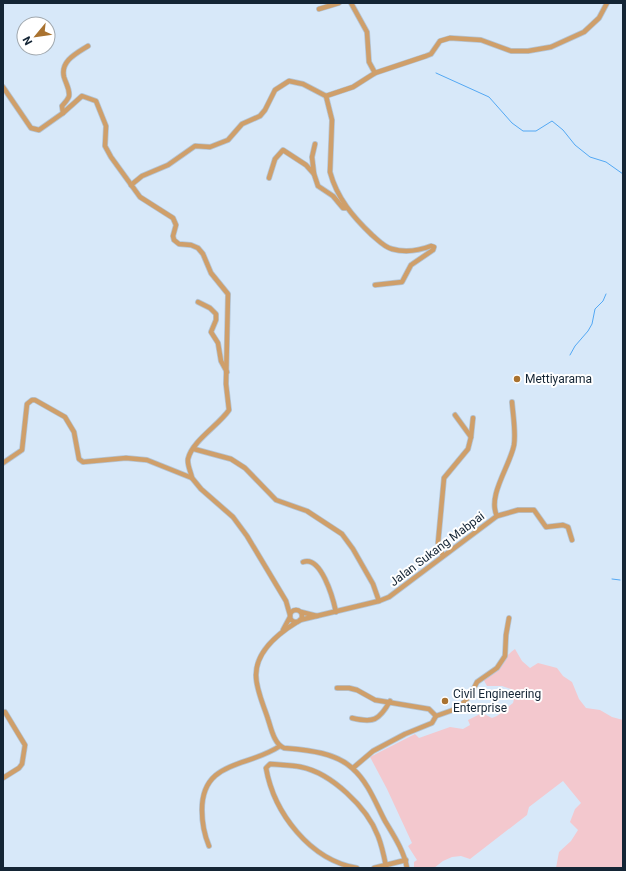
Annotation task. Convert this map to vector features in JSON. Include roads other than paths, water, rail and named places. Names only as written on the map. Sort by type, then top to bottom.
[{"type":"street","points":[[319,9],[339,3]]},
{"type":"street","points":[[351,3],[367,32],[369,62],[375,73]]},
{"type":"street","points":[[131,185],[142,176],[168,165],[195,146],[210,147],[228,140],[242,124],[260,116],[265,110],[275,90],[289,81],[303,84],[326,96],[353,86],[375,73],[431,54],[440,41],[450,38],[481,40],[511,51],[551,47],[584,32],[593,25],[607,3]]},
{"type":"street","points":[[63,113],[62,106],[69,94],[64,76],[65,67],[70,58],[88,46]]},
{"type":"street","points":[[3,87],[28,124],[34,130],[39,130],[63,113],[82,96],[96,101],[106,126],[107,150],[140,197],[173,218],[176,225],[173,236],[174,240],[178,244],[191,245],[198,248],[203,254],[214,277],[228,294],[227,372],[229,410],[194,449],[188,460],[192,478],[201,489],[233,517],[247,536],[286,601],[293,621],[299,621],[302,616],[300,611],[286,601]]},
{"type":"street","points":[[326,96],[332,120],[330,172],[332,180],[346,208],[353,217],[381,243],[390,249],[412,252],[431,246],[434,247],[433,250],[412,265],[402,282],[375,285]]},
{"type":"street","points":[[315,144],[312,157],[314,174],[318,186],[333,196],[343,208],[346,208]]},
{"type":"street","points":[[269,178],[275,159],[283,150],[306,164],[314,174]]},
{"type":"street","points":[[198,302],[216,314],[216,320],[211,332],[218,343],[221,361],[227,372]]},
{"type":"street","points":[[3,463],[22,450],[27,404],[32,400],[35,400],[65,417],[74,432],[79,459],[83,462],[126,458],[147,460],[192,478]]},
{"type":"street","points":[[497,516],[495,496],[512,455],[514,443],[512,402]]},
{"type":"street","points":[[455,415],[471,437]]},
{"type":"street","points":[[443,556],[438,544],[444,478],[468,449],[473,418]]},
{"type":"street","points":[[194,449],[231,459],[245,468],[276,500],[307,511],[342,534],[353,549],[373,584],[379,602]]},
{"type":"street","name":"Jalan Sukang Mabpai","points":[[282,630],[299,621],[379,602],[394,593],[497,516],[518,510],[534,510],[546,527],[562,525],[568,527],[572,540]]},
{"type":"street","points":[[303,562],[314,562],[322,574],[331,592],[336,612]]},
{"type":"street","points":[[290,616],[294,610],[300,611]]},
{"type":"street","name":"Jalan Sukang Mabpai","points":[[300,611],[319,616]]},
{"type":"street","name":"Jalan Sukang Mabpai","points":[[280,746],[271,728],[256,676],[266,648],[282,630],[290,616]]},
{"type":"street","points":[[353,768],[373,751],[405,734],[432,723],[436,716],[458,708],[470,696],[477,682],[500,665],[505,656],[506,634],[509,618]]},
{"type":"street","points":[[337,688],[349,688],[375,700],[390,701],[429,709],[436,716]]},
{"type":"street","points":[[352,718],[368,721],[374,720],[390,701]]},
{"type":"street","points":[[3,778],[19,768],[22,764],[25,745],[23,739],[15,731],[5,712]]},
{"type":"street","points":[[209,846],[204,836],[202,816],[203,792],[206,786],[224,769],[267,755],[280,746],[331,756],[353,768],[365,784],[406,860],[407,868]]},
{"type":"street","points":[[357,868],[341,864],[318,851],[292,826],[274,798],[269,786],[267,766],[270,764],[301,767],[336,784],[358,806],[371,823],[378,836],[386,866]]},
{"type":"street","points":[[374,868],[406,860]]},
{"type":"waterway","points":[[436,73],[489,97],[512,123],[523,131],[536,131],[552,121],[563,130],[575,145],[590,157],[606,162],[623,174]]},
{"type":"waterway","points":[[570,355],[575,346],[588,331],[592,324],[595,309],[603,301],[606,294]]},
{"type":"waterway","points":[[612,579],[620,580]]},
{"type":"place","name":"Mettiyarama","points":[[517,379]]},
{"type":"place","name":"Civil Engineering Enterprise","points":[[445,701]]}]
